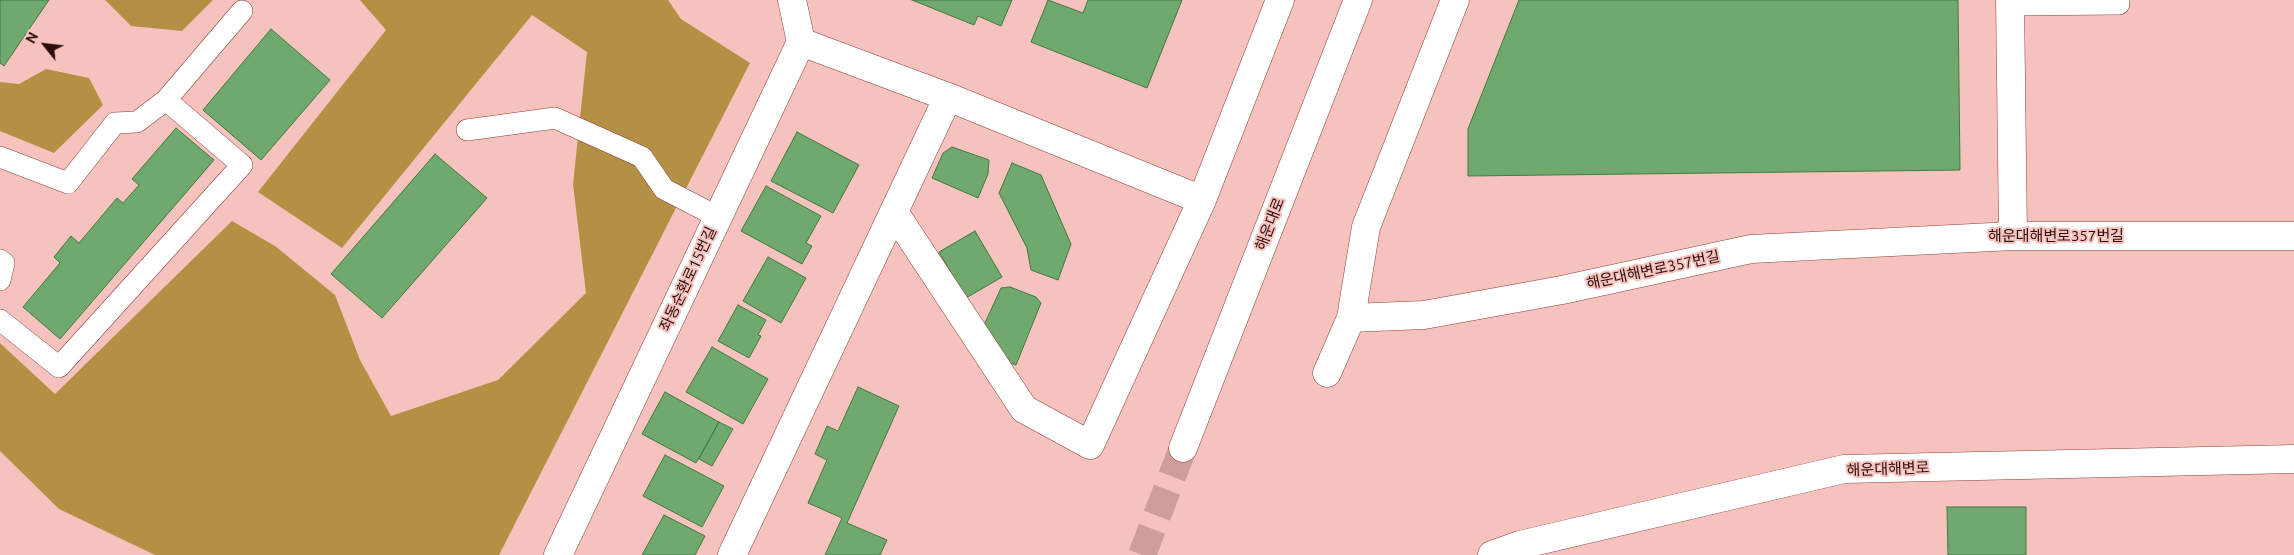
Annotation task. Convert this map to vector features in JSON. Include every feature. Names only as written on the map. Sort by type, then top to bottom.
[{"type":"street","points":[[792,0],[801,42],[948,97],[1202,200]]},
{"type":"street","points":[[894,212],[1024,409],[1090,445],[1202,200],[1280,0]]},
{"type":"street","name":"해운대로","points":[[1183,448],[1358,0]]},
{"type":"street","points":[[1327,373],[1351,318],[1366,227],[1455,0]]},
{"type":"street","points":[[2010,2],[2013,236]]},
{"type":"street","name":"좌동순환로15번길","points":[[558,555],[801,42]]},
{"type":"street","points":[[732,555],[948,97]]},
{"type":"street","name":"해운대해변로357번길","points":[[1351,318],[1424,316],[1562,290],[1751,249],[2013,236],[2294,236]]},
{"type":"street","name":"해운대해변로","points":[[1492,555],[1520,545],[1844,469],[2294,459]]},
{"type":"lane","points":[[2010,2],[2119,4]]},
{"type":"lane","points":[[0,156],[68,183],[115,123],[137,122],[166,100],[242,11]]},
{"type":"lane","points":[[0,320],[59,367],[242,165],[166,100]]},
{"type":"lane","points":[[467,130],[555,118],[642,157],[664,189],[718,217]]},
{"type":"lane","points":[[0,260],[4,263],[0,280]]},
{"type":"shaded area","points":[[105,0],[213,0],[182,31],[131,26]]},
{"type":"shaded area","points":[[360,0],[668,0],[681,19],[750,63],[499,555],[155,555],[59,509],[0,451],[0,343],[55,394],[232,221],[275,246],[335,295],[360,360],[391,416],[498,380],[586,293],[573,184],[587,52],[532,15],[342,248],[258,192],[386,30]]},
{"type":"shaded area","points":[[46,69],[89,78],[103,105],[54,153],[0,131],[0,82],[19,84]]},
{"type":"building","points":[[0,0],[49,0],[4,66],[0,63]]},
{"type":"building","points":[[912,0],[1012,0],[1001,26],[978,16],[974,25]]},
{"type":"building","points":[[1048,0],[1083,13],[1088,0],[1182,0],[1147,88],[1031,42]]},
{"type":"building","points":[[1519,0],[1958,0],[1960,170],[1468,176],[1468,129]]},
{"type":"building","points":[[271,29],[330,80],[261,160],[203,110]]},
{"type":"building","points":[[176,128],[214,160],[60,339],[23,307],[60,263],[54,257],[71,236],[79,243],[117,198],[123,203],[139,185],[132,179]]},
{"type":"building","points":[[797,132],[859,165],[833,213],[771,181]]},
{"type":"building","points":[[952,147],[989,160],[988,174],[978,198],[932,178],[943,153]]},
{"type":"building","points":[[435,154],[487,198],[382,318],[331,274]]},
{"type":"building","points":[[1012,163],[1041,175],[1071,244],[1058,280],[1031,270],[1027,248],[999,193]]},
{"type":"building","points":[[766,186],[821,216],[806,243],[812,246],[802,264],[741,231]]},
{"type":"building","points":[[975,231],[1002,277],[966,298],[939,252]]},
{"type":"building","points":[[768,257],[806,278],[781,323],[743,301]]},
{"type":"building","points":[[1010,287],[1036,297],[1041,303],[1016,365],[1007,362],[984,325],[1001,288]]},
{"type":"building","points":[[738,305],[766,320],[758,335],[761,336],[749,358],[718,341]]},
{"type":"building","points":[[712,347],[768,379],[743,424],[686,392]]},
{"type":"building","points":[[858,387],[899,406],[847,523],[887,540],[880,555],[825,555],[842,518],[808,503],[827,460],[815,454],[827,426],[838,431]]},
{"type":"building","points":[[665,392],[719,422],[696,463],[642,434]]},
{"type":"building","points":[[719,422],[733,429],[712,466],[699,459]]},
{"type":"building","points":[[665,455],[724,486],[702,527],[643,496]]},
{"type":"building","points":[[1947,507],[2026,507],[2026,555],[1948,555]]},
{"type":"building","points":[[664,515],[705,536],[695,555],[642,555]]},
{"type":"tunnel","points":[[1142,555],[1183,448]]}]
